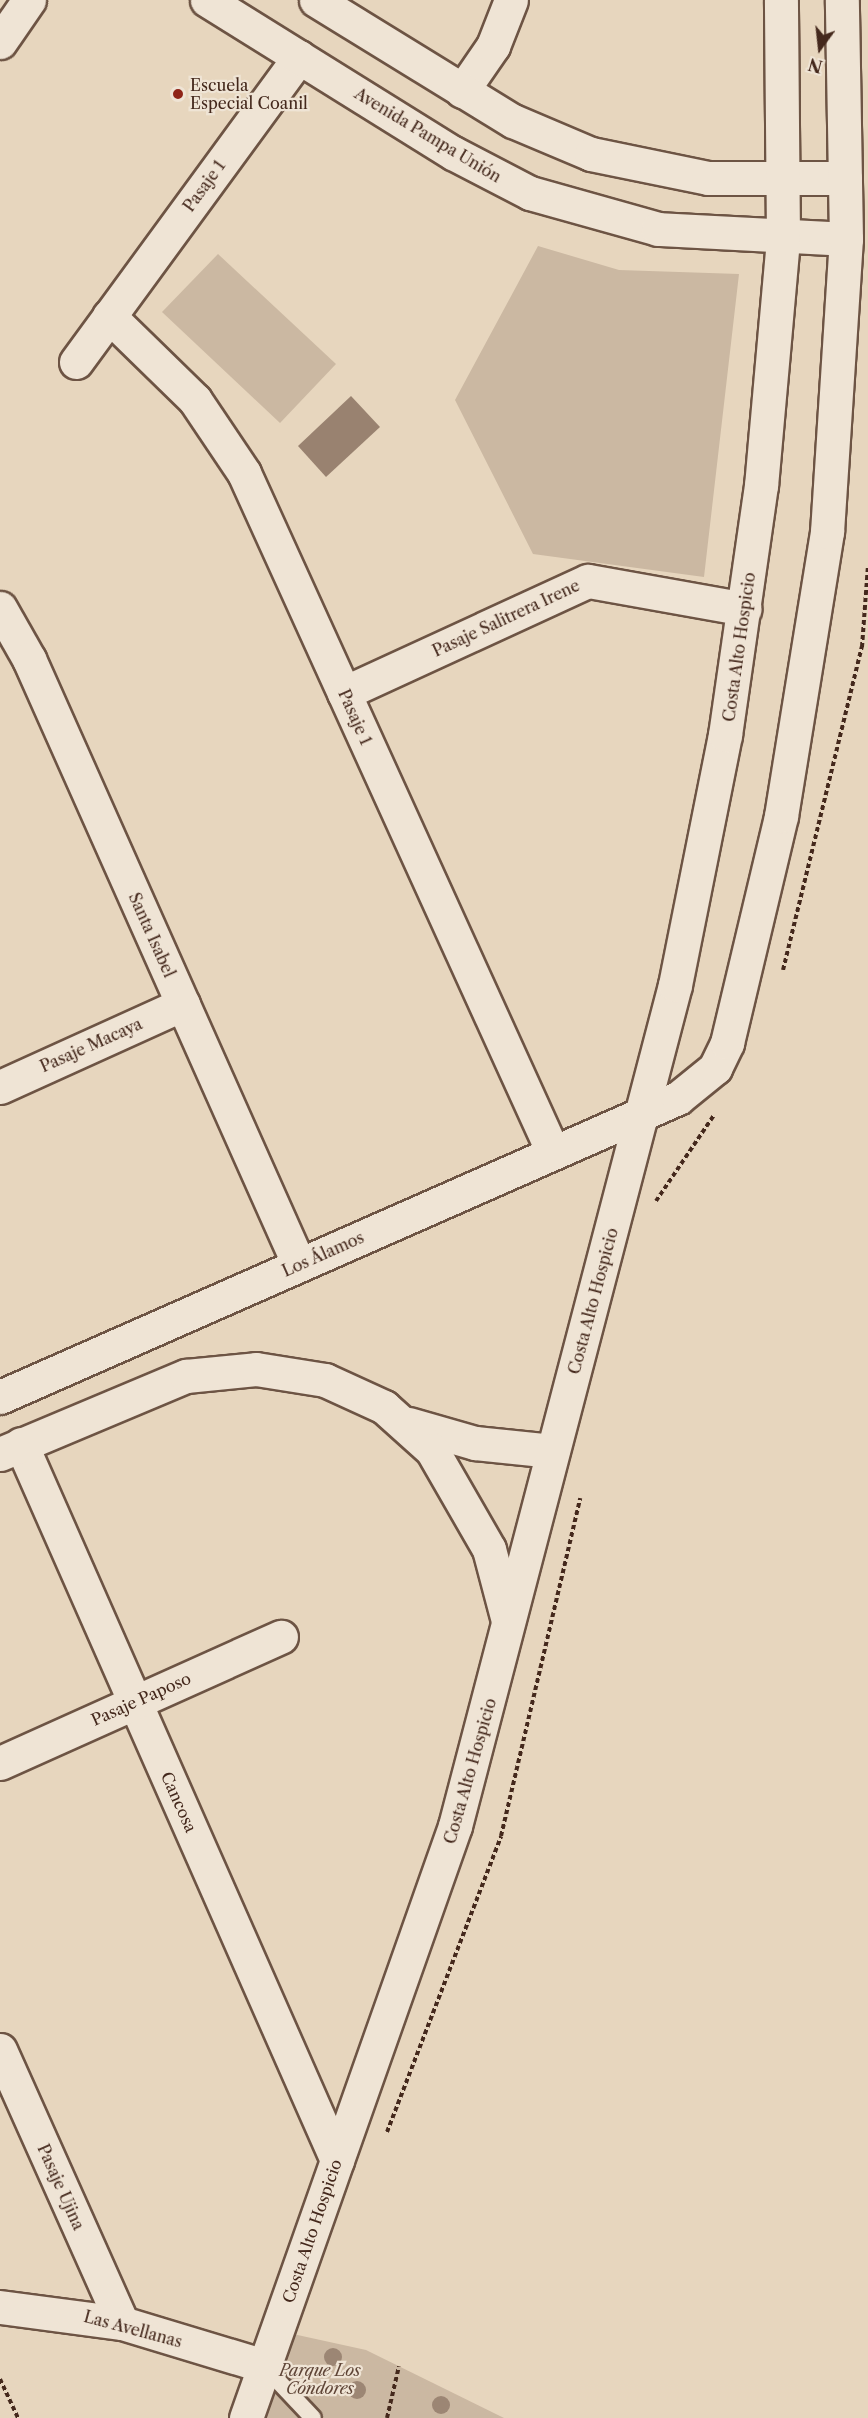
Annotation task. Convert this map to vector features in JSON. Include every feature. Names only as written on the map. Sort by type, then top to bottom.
[{"type":"street","points":[[0,42],[29,0]]},
{"type":"street","name":"Avenida Pampa Unión","points":[[207,0],[453,153],[541,197],[658,229],[783,238],[846,239]]},
{"type":"street","points":[[316,0],[462,91],[551,139],[629,165],[708,178],[845,178]]},
{"type":"street","points":[[462,91],[493,46],[511,0]]},
{"type":"street","name":"Costa Alto Hospicio","points":[[246,2418],[455,1826],[510,1629],[553,1451],[644,1109],[702,860],[745,609],[783,238],[782,0]]},
{"type":"street","points":[[644,1109],[693,1091],[723,1056],[778,827],[827,532],[846,239],[842,0]]},
{"type":"street","name":"Pasaje 1","points":[[76,362],[299,57]]},
{"type":"street","name":"Pasaje 1","points":[[109,316],[167,368],[221,435],[244,473],[552,1150]]},
{"type":"street","name":"Pasaje Salitrera Irene","points":[[344,693],[588,580],[745,609]]},
{"type":"street","name":"Santa Isabel","points":[[0,608],[28,659],[299,1264]]},
{"type":"street","name":"Pasaje Macaya","points":[[0,1087],[183,1004]]},
{"type":"street","name":"Los Álamos","points":[[0,1397],[644,1109]]},
{"type":"street","points":[[11,1449],[151,1388],[221,1370],[256,1369],[325,1380],[408,1423],[475,1443],[553,1451]]},
{"type":"street","points":[[408,1423],[472,1511],[502,1588],[510,1629]]},
{"type":"street","name":"Cancosa","points":[[11,1449],[135,1702],[337,2160]]},
{"type":"street","name":"Pasaje Paposo","points":[[0,1762],[281,1636]]},
{"type":"street","name":"Pasaje Ujina","points":[[0,2050],[122,2323]]},
{"type":"street","name":"Las Avellanas","points":[[0,2307],[122,2323],[264,2366]]},
{"type":"lane","points":[[264,2366],[313,2418]]},
{"type":"path","points":[[780,982],[862,647],[868,565]]},
{"type":"path","points":[[651,1208],[718,1109]]},
{"type":"path","points":[[385,2135],[501,1836],[582,1486]]},
{"type":"path","points":[[387,2418],[399,2366]]},
{"type":"path","points":[[0,2379],[18,2418]]},
{"type":"green space","points":[[538,246],[619,270],[739,274],[704,577],[533,554],[455,400]]},
{"type":"green space","points":[[218,254],[336,364],[280,423],[162,312]]},
{"type":"green space","name":"Parque Los Cóndores","points":[[293,2334],[366,2350],[504,2418],[265,2418]]},
{"type":"building","points":[[351,396],[380,427],[326,477],[298,446]]},
{"type":"place","name":"Escuela Especial Coanil","points":[[178,94]]}]
